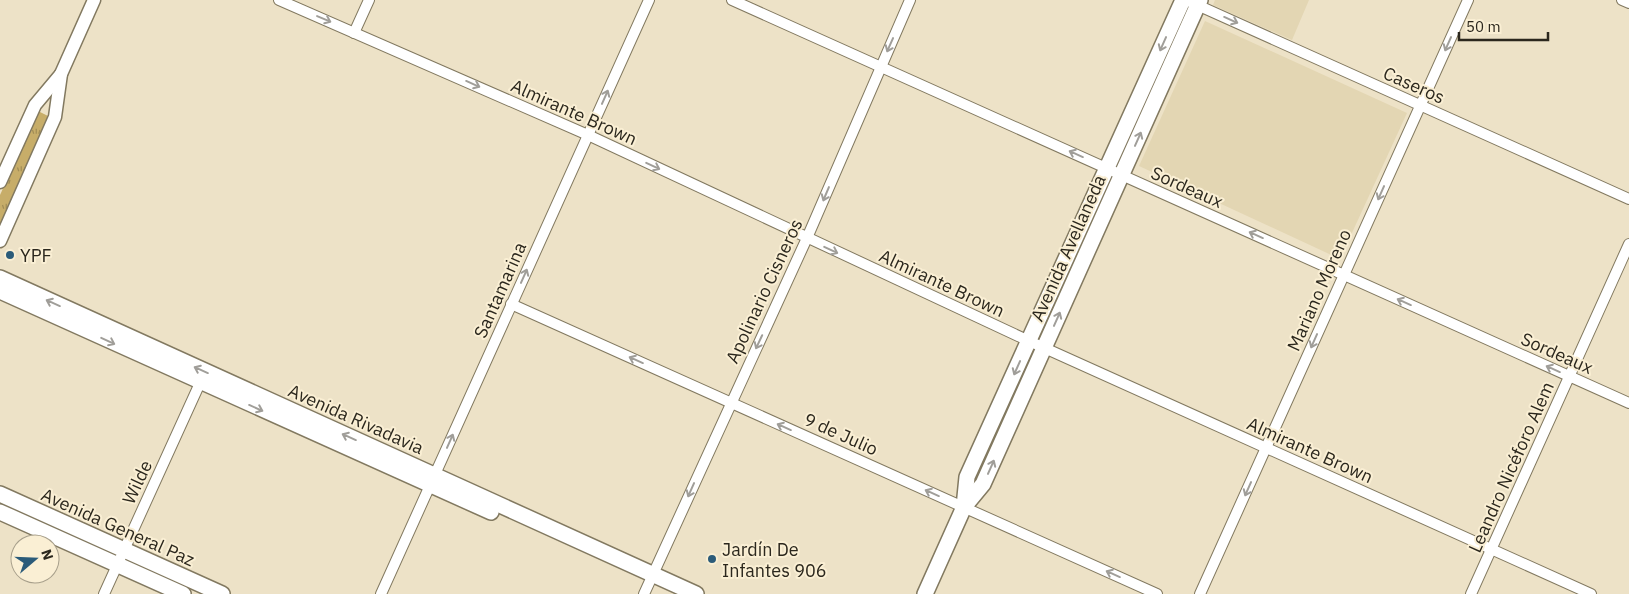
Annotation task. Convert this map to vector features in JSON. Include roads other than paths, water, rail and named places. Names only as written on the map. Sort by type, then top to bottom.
[{"type":"main road","name":"Avenida Avellaneda","points":[[964,507],[968,477],[1029,341],[1107,168],[1192,1]]},
{"type":"main road","name":"Avenida Avellaneda","points":[[925,594],[964,507],[983,484],[1122,175],[1192,1]]},
{"type":"main road","name":"Avenida Rivadavia","points":[[0,278],[672,594]]},
{"type":"main road","name":"Avenida Rivadavia","points":[[0,291],[200,383],[432,480]]},
{"type":"main road","name":"Avenida General Paz","points":[[0,494],[222,594]]},
{"type":"main road","name":"Avenida General Paz","points":[[0,512],[183,594]]},
{"type":"main road","name":"Avenida Rivadavia","points":[[649,584],[696,594]]},
{"type":"street","points":[[0,241],[55,117],[61,74],[94,0]]},
{"type":"street","name":"Almirante Brown","points":[[279,0],[588,135],[1044,348],[1591,594]]},
{"type":"street","points":[[354,33],[369,0]]},
{"type":"street","name":"Santamarina","points":[[382,594],[649,0]]},
{"type":"street","name":"Sordeaux","points":[[732,0],[1629,403]]},
{"type":"street","name":"Apolinario Cisneros","points":[[649,584],[730,402],[807,238],[910,0]]},
{"type":"street","name":"Mariano Moreno","points":[[1200,594],[1468,0]]},
{"type":"street","points":[[1622,0],[1629,3]]},
{"type":"street","name":"Caseros","points":[[1192,1],[1629,199]]},
{"type":"street","points":[[0,182],[34,105],[61,74]]},
{"type":"street","name":"Leandro Nicéforo Alem","points":[[1471,594],[1629,244]]},
{"type":"street","name":"9 de Julio","points":[[512,304],[1157,594]]},
{"type":"street","name":"Wilde","points":[[104,594],[200,383]]},
{"type":"place","name":"YPF","points":[[10,255]]},
{"type":"place","name":"Jardín De Infantes 906","points":[[712,559]]}]
